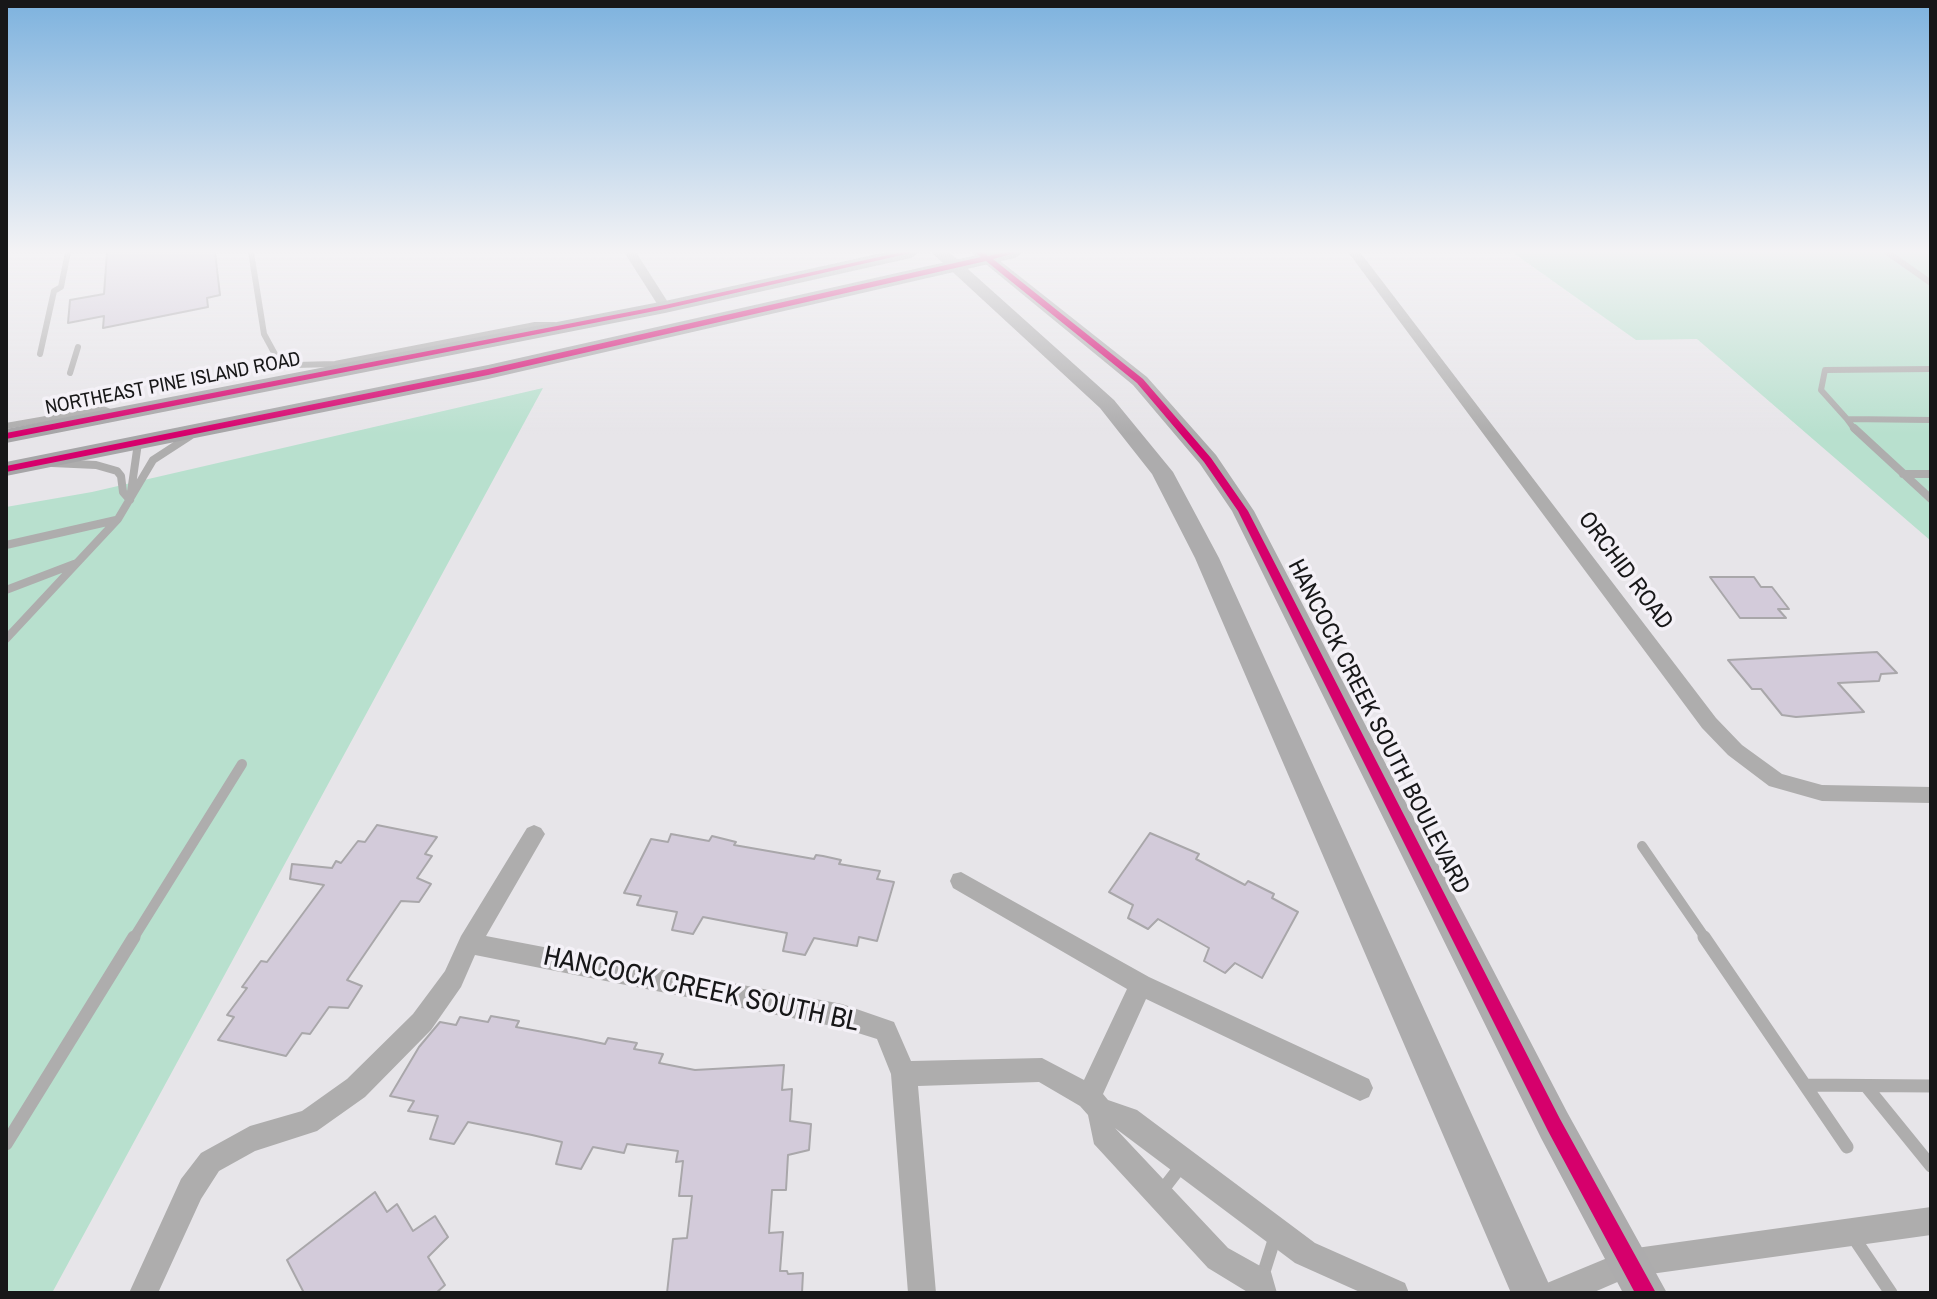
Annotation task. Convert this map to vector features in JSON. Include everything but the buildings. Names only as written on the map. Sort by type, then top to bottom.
[{"type":"main road","name":"NORTHEAST PINE ISLAND ROAD","points":[[6,436],[636,313]]},
{"type":"main road","points":[[6,469],[628,342],[747,313]]},
{"type":"main road","points":[[138,443],[185,416],[492,353],[529,344],[573,325]]},
{"type":"street","points":[[1025,313],[1107,404],[1162,472],[1207,558],[1532,1293]]},
{"type":"street","name":"HANCOCK CREEK SOUTH BOULEVARD","points":[[1050,313],[1140,381],[1208,460],[1243,511],[1554,1125],[1646,1293]]},
{"type":"street","name":"ORCHID ROAD","points":[[1400,313],[1709,723],[1735,750],[1776,780],[1822,793],[1931,795]]},
{"type":"street","points":[[143,1293],[191,1189],[210,1162],[250,1139],[308,1122],[356,1088],[422,1022],[453,979],[469,943],[534,834]]},
{"type":"street","points":[[961,881],[1141,985],[1360,1088]]},
{"type":"street","name":"HANCOCK CREEK SOUTH BL","points":[[469,943],[842,1016],[885,1030],[904,1074]]},
{"type":"street","points":[[1141,985],[1094,1104],[1103,1135],[1218,1258],[1262,1288]]},
{"type":"street","points":[[922,1293],[904,1074],[1042,1070],[1094,1104],[1128,1119],[1305,1253],[1395,1293]]},
{"type":"street","points":[[1557,1293],[1629,1263],[1931,1221]]},
{"type":"lane","points":[[40,354],[49,313]]},
{"type":"lane","points":[[261,313],[264,334],[277,358],[295,365],[335,364],[535,325],[573,325]]},
{"type":"lane","points":[[70,373],[78,347]]},
{"type":"lane","points":[[1931,369],[1825,370],[1821,390],[1860,437],[1931,499]]},
{"type":"lane","points":[[6,426],[103,409],[118,416]]},
{"type":"lane","points":[[1847,419],[1931,420]]},
{"type":"lane","points":[[6,639],[118,519],[153,460],[201,431]]},
{"type":"lane","points":[[130,500],[138,443]]},
{"type":"lane","points":[[41,462],[96,465],[117,471],[121,476],[123,492],[130,500]]},
{"type":"lane","points":[[1903,474],[1931,474]]},
{"type":"lane","points":[[6,545],[118,519]]},
{"type":"lane","points":[[6,590],[77,563]]},
{"type":"lane","points":[[6,1144],[242,764]]},
{"type":"lane","points":[[1642,846],[1847,1147]]},
{"type":"lane","points":[[1805,1085],[1931,1086]]},
{"type":"lane","points":[[1866,1086],[1931,1166]]},
{"type":"lane","points":[[1159,1194],[1184,1162]]},
{"type":"lane","points":[[1262,1288],[1277,1231]]},
{"type":"lane","points":[[1850,1233],[1891,1293]]},
{"type":"green space","points":[[1597,313],[1931,313],[1931,541],[1697,339],[1636,340]]},
{"type":"green space","points":[[543,388],[52,1293],[6,1293],[6,507],[92,492]]},
{"type":"cycle path","points":[[6,436],[636,313]]},
{"type":"cycle path","points":[[6,469],[488,372],[749,313]]},
{"type":"cycle path","points":[[1055,313],[1140,381],[1208,460],[1243,511],[1554,1125],[1646,1293]]}]
